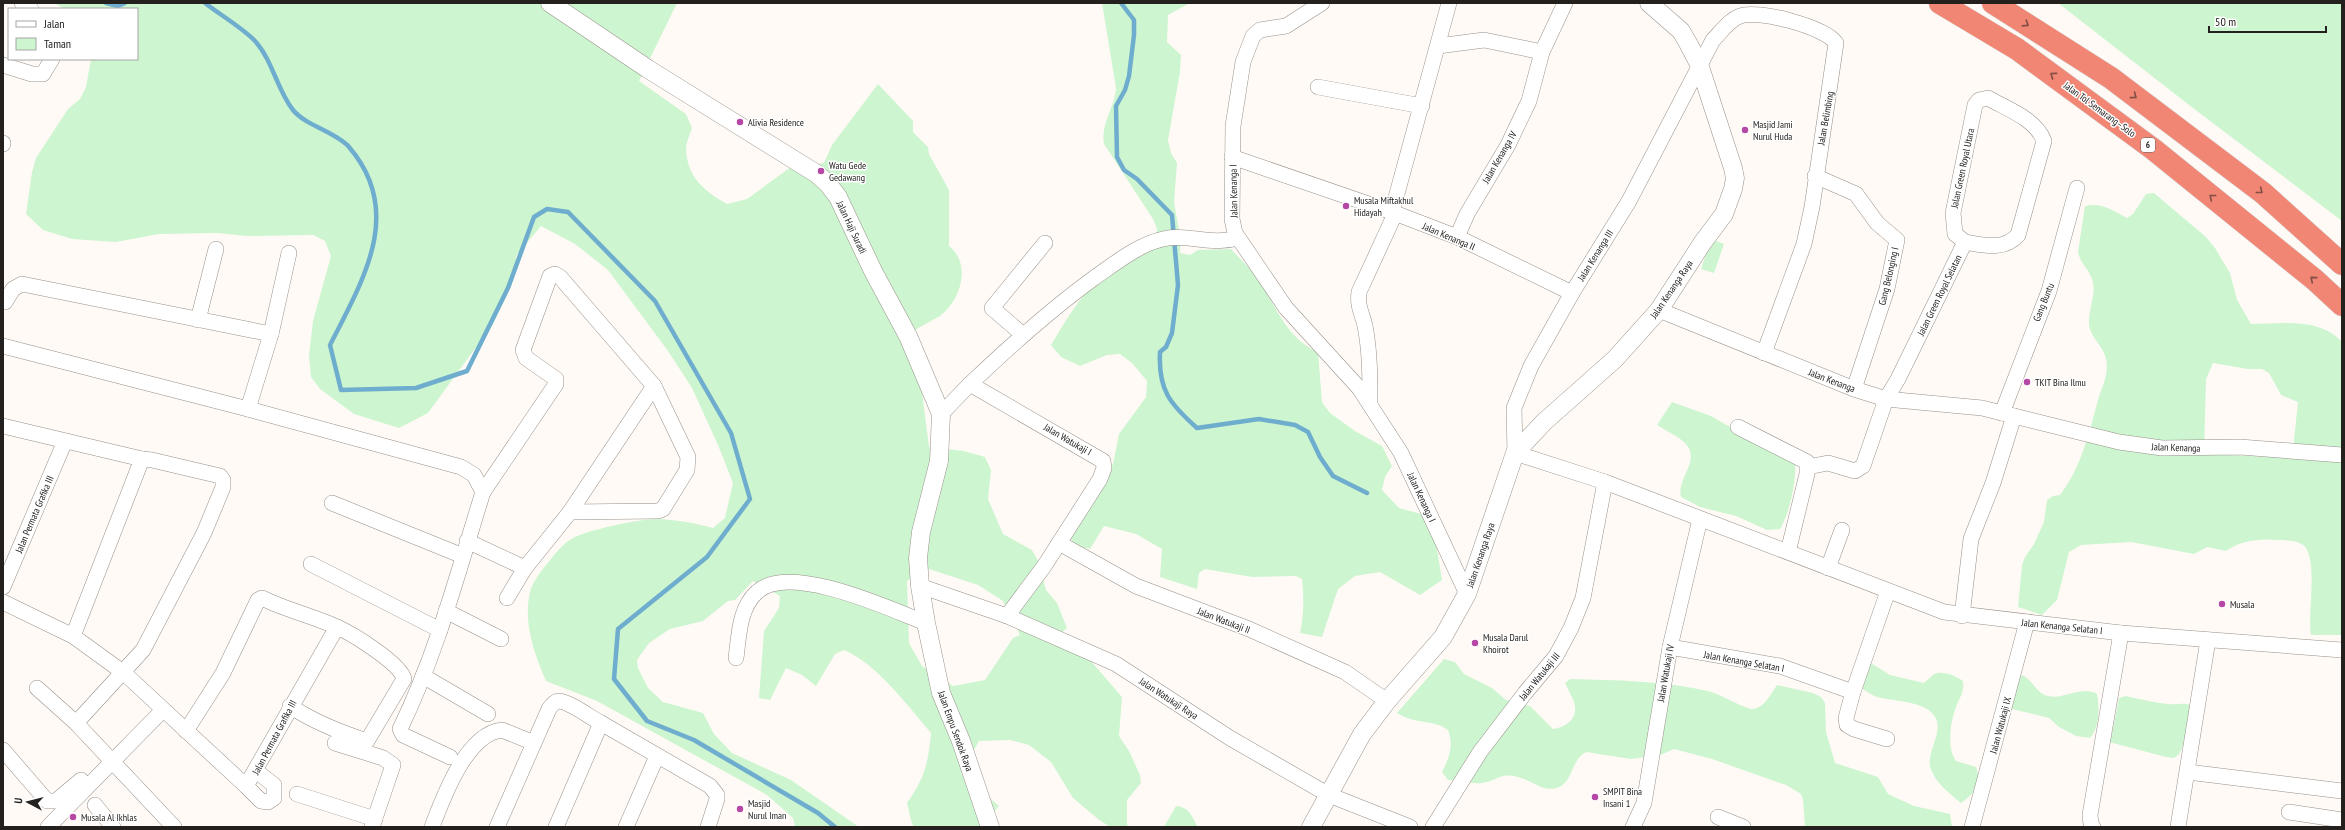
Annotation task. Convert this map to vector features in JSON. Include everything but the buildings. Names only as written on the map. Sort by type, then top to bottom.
[{"type":"highway","name":"Jalan Tol Semarang–Solo","points":[[1940,3],[2017,49],[2153,149],[2315,280],[2342,305]]},
{"type":"highway","points":[[1993,3],[2111,78],[2263,193],[2342,264]]},
{"type":"street","name":"Jalan Haji Suradi","points":[[550,3],[642,65],[817,174],[828,184],[838,197],[873,271],[908,336],[941,414],[939,461],[921,532],[918,558],[920,586]]},
{"type":"street","name":"Jalan Kenanga I","points":[[1322,3],[1286,26],[1260,30],[1253,36],[1243,62],[1233,126],[1232,219],[1238,238],[1286,308],[1359,388],[1370,404],[1413,476],[1466,594]]},
{"type":"street","points":[[1394,213],[1449,3]]},
{"type":"street","name":"Jalan Kenanga IV","points":[[1457,237],[1467,214],[1508,145],[1529,101],[1542,52],[1565,3]]},
{"type":"street","name":"Jalan Kenanga Raya","points":[[1466,594],[1514,453],[1544,422],[1615,359],[1659,310],[1703,242],[1724,214],[1734,184],[1734,173],[1726,145],[1699,64],[1681,31],[1649,3]]},
{"type":"street","name":"Jalan Belimbing","points":[[1699,64],[1712,40],[1733,19],[1741,15],[1750,14],[1802,23],[1829,35],[1836,43],[1836,57],[1815,176],[1812,207],[1804,244],[1764,353]]},
{"type":"street","points":[[1438,46],[1484,40],[1542,52]]},
{"type":"street","points":[[3,65],[32,74],[43,74],[51,60]]},
{"type":"street","name":"Jalan Kenanga III","points":[[1514,453],[1514,408],[1532,366],[1572,293],[1628,201],[1699,64]]},
{"type":"street","points":[[1318,87],[1422,106]]},
{"type":"street","name":"Jalan Green Royal Utara","points":[[1965,242],[1955,234],[1953,213],[1975,105],[1979,100],[1988,98],[2032,123],[2038,129],[2044,141]]},
{"type":"street","name":"Jalan Green Royal Selatan","points":[[1808,467],[1828,463],[1855,471],[1863,466],[1886,399],[1898,379],[1965,242],[1990,246],[2002,245],[2014,240],[2018,235],[2044,141]]},
{"type":"street","name":"Jalan Kenanga II","points":[[1232,157],[1394,213],[1457,237],[1572,293]]},
{"type":"street","name":"Gang Belonging I","points":[[1815,176],[1856,194],[1877,223],[1896,240],[1887,289],[1854,389]]},
{"type":"street","name":"Gang Buntu","points":[[2008,415],[2049,291],[2077,188]]},
{"type":"street","name":"Jalan Kenanga I","points":[[1370,404],[1364,326],[1358,304],[1359,292],[1394,213]]},
{"type":"street","points":[[941,414],[1022,334],[1053,308],[1111,265],[1162,239],[1178,238],[1223,242],[1238,238]]},
{"type":"street","points":[[1022,334],[992,308],[1045,243]]},
{"type":"street","points":[[198,320],[216,249]]},
{"type":"street","points":[[248,409],[271,334],[289,253]]},
{"type":"street","points":[[450,757],[401,732],[424,676],[440,630],[483,492],[556,384],[556,379],[526,358],[523,350],[550,276],[555,274],[560,277],[654,386],[688,460],[687,470],[663,509],[658,511],[570,512]]},
{"type":"street","points":[[4,305],[12,289],[22,284],[271,334]]},
{"type":"street","name":"Jalan Kenanga","points":[[1659,310],[1854,389],[1886,399],[1982,408],[2119,442],[2162,448],[2240,447],[2342,455]]},
{"type":"street","points":[[3,346],[248,409],[461,467],[474,475],[483,492]]},
{"type":"street","name":"Jalan Watukaji I","points":[[970,384],[1103,461],[1104,468],[1100,479],[1059,543],[1007,616]]},
{"type":"street","points":[[507,598],[525,568],[570,512],[654,386]]},
{"type":"street","points":[[1962,616],[1971,539],[1993,483],[2008,415]]},
{"type":"street","points":[[3,426],[220,476],[224,483],[204,533],[143,650],[124,673],[76,723]]},
{"type":"street","points":[[1738,427],[1802,458],[1807,462],[1808,467],[1788,552]]},
{"type":"street","name":"Jalan Permata Grafika III","points":[[3,587],[65,441]]},
{"type":"street","name":"Jalan Kenanga Selatan I","points":[[1514,453],[1605,482],[1944,612],[1962,616],[2121,633],[2342,650]]},
{"type":"street","points":[[73,636],[142,459]]},
{"type":"street","name":"Jalan Watukaji III","points":[[1433,827],[1480,752],[1525,693],[1556,656],[1571,628],[1584,598],[1605,482]]},
{"type":"street","points":[[332,503],[463,556]]},
{"type":"street","name":"Jalan Watukaji IV","points":[[1633,827],[1644,803],[1670,647],[1700,519]]},
{"type":"street","points":[[1828,568],[1842,530]]},
{"type":"street","points":[[467,541],[525,568]]},
{"type":"street","name":"Jalan Watukaji II","points":[[1059,543],[1136,586],[1249,629],[1345,672],[1387,701]]},
{"type":"street","points":[[311,564],[440,630]]},
{"type":"street","points":[[736,658],[741,622],[747,606],[756,593],[763,587],[773,584],[806,584],[828,587],[870,600],[926,623]]},
{"type":"street","name":"Jalan Watukaji Raya","points":[[920,586],[1007,616],[1116,664],[1230,738],[1329,795],[1410,827]]},
{"type":"street","name":"Jalan Empu Sendok Raya","points":[[920,586],[926,623],[941,693],[961,741],[990,827]]},
{"type":"street","points":[[1887,739],[1854,729],[1848,725],[1846,718],[1853,692],[1888,591]]},
{"type":"street","points":[[1311,827],[1362,734],[1387,701],[1443,637],[1466,594]]},
{"type":"street","points":[[186,731],[223,673],[258,600],[262,598],[283,609],[337,626],[367,645],[402,672],[404,679],[380,722],[367,741],[339,732],[313,721],[290,706]]},
{"type":"street","name":"Jalan Permata Grafika III","points":[[3,602],[73,636],[124,673],[246,786],[256,771],[290,706],[337,626]]},
{"type":"street","points":[[446,611],[501,639]]},
{"type":"street","name":"Jalan Watukaji IX","points":[[1972,827],[2027,622]]},
{"type":"street","points":[[2093,827],[2091,824],[2090,815],[2121,633]]},
{"type":"street","points":[[2178,827],[2180,806],[2188,772],[2208,640]]},
{"type":"street","name":"Jalan Kenanga Selatan I","points":[[1670,647],[1780,666],[1853,692]]},
{"type":"street","points":[[424,676],[488,714]]},
{"type":"street","points":[[37,688],[76,723],[174,827]]},
{"type":"street","points":[[497,827],[549,709],[558,701],[567,704],[675,765],[715,791],[716,803],[708,827]]},
{"type":"street","points":[[48,827],[110,759],[164,710]]},
{"type":"street","points":[[556,827],[601,724]]},
{"type":"street","points":[[432,827],[442,801],[458,769],[474,746],[486,736],[502,730],[534,743]]},
{"type":"street","points":[[297,794],[374,823],[393,765],[383,758],[335,743]]},
{"type":"street","points":[[3,750],[43,797],[53,801],[110,759]]},
{"type":"street","points":[[626,827],[657,756]]},
{"type":"street","points":[[246,786],[261,801],[268,802],[274,798],[274,785],[256,771]]},
{"type":"street","points":[[2188,772],[2342,791]]},
{"type":"street","points":[[94,805],[113,827]]},
{"type":"street","points":[[2289,812],[2342,820]]},
{"type":"street","points":[[1718,817],[1743,827]]},
{"type":"green space","points":[[54,3],[677,3],[639,81],[686,114],[692,128],[687,141],[686,149],[687,159],[693,175],[711,194],[727,204],[747,199],[791,167],[824,163],[832,145],[878,84],[913,121],[913,132],[928,147],[929,154],[949,190],[949,246],[956,254],[960,262],[962,272],[961,282],[954,301],[940,316],[915,330],[917,373],[922,392],[929,447],[964,451],[985,457],[991,470],[988,499],[1003,534],[1032,550],[1038,561],[1046,590],[1057,603],[1067,628],[1050,643],[1090,660],[1122,697],[1119,736],[1129,751],[1140,775],[1141,783],[1127,800],[1127,825],[1132,827],[1110,827],[1098,819],[1073,798],[1051,762],[1029,745],[1010,740],[979,741],[961,774],[999,806],[980,827],[915,827],[912,824],[907,803],[925,770],[929,753],[931,733],[902,698],[880,675],[869,665],[844,650],[835,654],[816,686],[802,675],[786,668],[770,700],[759,698],[764,631],[779,608],[780,596],[753,581],[735,600],[728,601],[703,621],[670,629],[649,643],[637,660],[638,668],[648,688],[663,702],[703,713],[714,734],[732,753],[791,780],[859,827],[795,827],[793,818],[767,795],[597,701],[546,681],[537,660],[531,638],[528,604],[531,588],[535,581],[562,546],[573,538],[602,528],[628,522],[651,519],[673,520],[713,528],[725,518],[733,483],[718,445],[692,388],[668,351],[608,270],[575,244],[541,226],[516,256],[516,271],[511,286],[493,324],[428,413],[399,428],[354,414],[320,389],[311,377],[309,356],[313,321],[331,256],[325,241],[313,235],[247,236],[217,233],[159,234],[116,242],[72,239],[43,230],[26,214],[32,172],[36,158],[68,109],[80,99],[86,87],[91,60],[138,60],[138,8],[63,8]],"holes":[[[929,569],[978,585],[1003,601],[1020,635],[1013,638],[985,680],[953,686],[922,666],[909,643],[907,581]]]},
{"type":"green space","points":[[1102,3],[1190,3],[1168,15],[1167,42],[1181,55],[1180,72],[1168,140],[1171,153],[1177,163],[1174,202],[1181,241],[1180,253],[1190,255],[1198,250],[1231,249],[1257,278],[1291,331],[1307,346],[1318,352],[1322,402],[1330,413],[1355,431],[1382,446],[1392,466],[1385,477],[1382,490],[1399,508],[1421,514],[1436,543],[1442,580],[1420,595],[1380,572],[1355,576],[1338,589],[1322,637],[1300,633],[1303,613],[1303,586],[1302,579],[1296,576],[1252,577],[1205,569],[1199,573],[1197,589],[1160,577],[1162,549],[1136,534],[1104,526],[1090,549],[1077,546],[1069,537],[1113,464],[1119,434],[1146,397],[1147,381],[1132,363],[1120,354],[1107,355],[1080,366],[1061,357],[1051,345],[1073,310],[1093,285],[1113,269],[1155,249],[1157,229],[1153,219],[1104,144],[1104,130],[1116,88]]},
{"type":"green space","points":[[2058,3],[2342,3],[2342,221],[2193,108]]},
{"type":"green space","points":[[2154,193],[2206,237],[2215,248],[2230,273],[2237,300],[2251,324],[2287,323],[2311,325],[2333,334],[2342,342],[2342,635],[2311,635],[2312,573],[2308,551],[2303,545],[2297,542],[2286,540],[2263,539],[2250,541],[2237,545],[2226,551],[2207,547],[2194,554],[2131,542],[2081,545],[2069,552],[2057,600],[2042,615],[2018,607],[2022,565],[2025,557],[2034,544],[2044,522],[2047,500],[2053,496],[2060,495],[2079,462],[2088,437],[2107,370],[2105,354],[2092,334],[2089,324],[2094,290],[2092,279],[2078,252],[2085,206],[2101,206],[2127,218],[2133,214],[2146,194]],"holes":[[[2213,363],[2248,369],[2262,369],[2269,373],[2281,395],[2298,402],[2292,458],[2204,454],[2206,379]]]},
{"type":"green space","points":[[1711,239],[1724,244],[1714,273],[1701,269]]},
{"type":"green space","points":[[1672,402],[1711,416],[1795,464],[1795,478],[1792,497],[1780,529],[1767,530],[1736,516],[1700,507],[1681,497],[1680,490],[1690,464],[1690,451],[1686,444],[1680,439],[1657,425]]},
{"type":"green space","points":[[1444,659],[1455,662],[1464,674],[1492,688],[1506,700],[1530,706],[1553,729],[1565,725],[1574,716],[1575,707],[1565,683],[1570,679],[1674,685],[1708,691],[1751,709],[1760,707],[1777,685],[1813,693],[1821,697],[1825,703],[1826,732],[1835,763],[1878,777],[1888,794],[1914,806],[1950,814],[1952,827],[1805,827],[1803,800],[1801,794],[1786,785],[1712,759],[1674,749],[1660,755],[1631,759],[1586,752],[1578,759],[1565,783],[1561,786],[1550,789],[1512,776],[1503,776],[1482,783],[1448,780],[1442,772],[1447,762],[1451,747],[1448,730],[1436,724],[1411,719],[1397,713]]},
{"type":"green space","points":[[1869,662],[1890,675],[1924,683],[1934,674],[1938,673],[1945,673],[1963,681],[1962,693],[1953,716],[1950,736],[1951,750],[1956,761],[1976,767],[1978,773],[1978,783],[1970,796],[1961,803],[1938,782],[1930,766],[1931,753],[1936,739],[1938,725],[1936,719],[1932,713],[1921,706],[1877,697],[1861,688]]},
{"type":"green space","points":[[2022,675],[2026,677],[2044,695],[2054,697],[2085,691],[2097,694],[2098,718],[2093,734],[2090,738],[2076,736],[2059,727],[2049,718],[2012,709],[2017,680]]},
{"type":"green space","points":[[2126,696],[2158,703],[2190,705],[2185,739],[2181,751],[2177,756],[2172,758],[2166,757],[2109,742],[2119,698]]},
{"type":"green space","points":[[1176,806],[1188,810],[1198,827],[1164,827]]},
{"type":"waterway","points":[[106,3],[118,6],[125,3]]},
{"type":"waterway","points":[[205,3],[255,41],[271,66],[283,94],[293,110],[305,120],[337,137],[349,147],[366,172],[374,196],[376,221],[373,246],[355,296],[330,345],[341,390],[416,388],[467,371],[508,288],[534,217],[547,209],[568,212],[655,301],[731,433],[750,499],[707,557],[618,629],[614,679],[647,721],[694,740],[818,813],[835,827]]},
{"type":"waterway","points":[[1121,3],[1134,20],[1134,35],[1129,76],[1125,90],[1116,106],[1117,157],[1124,170],[1137,179],[1172,215],[1178,285],[1172,333],[1166,347],[1160,352],[1161,377],[1168,395],[1180,411],[1197,428],[1259,419],[1295,425],[1308,432],[1320,457],[1333,476],[1367,493]]},
{"type":"place","name":"Alivia Residence","points":[[740,122]]},
{"type":"place","name":"Masjid Jami Nurul Huda","points":[[1745,130]]},
{"type":"place","name":"Watu Gede Gedawang","points":[[821,171]]},
{"type":"place","name":"Musala Miftakhul Hidayah","points":[[1346,206]]},
{"type":"place","name":"TKIT Bina Ilmu","points":[[2027,382]]},
{"type":"place","name":"Musala","points":[[2222,604]]},
{"type":"place","name":"Musala Darul Khoirot","points":[[1475,643]]},
{"type":"place","name":"SMPIT Bina Insani 1","points":[[1595,797]]},
{"type":"place","name":"Masjid Nurul Iman","points":[[740,809]]},
{"type":"place","name":"Musala Al Ikhlas","points":[[73,817]]}]
